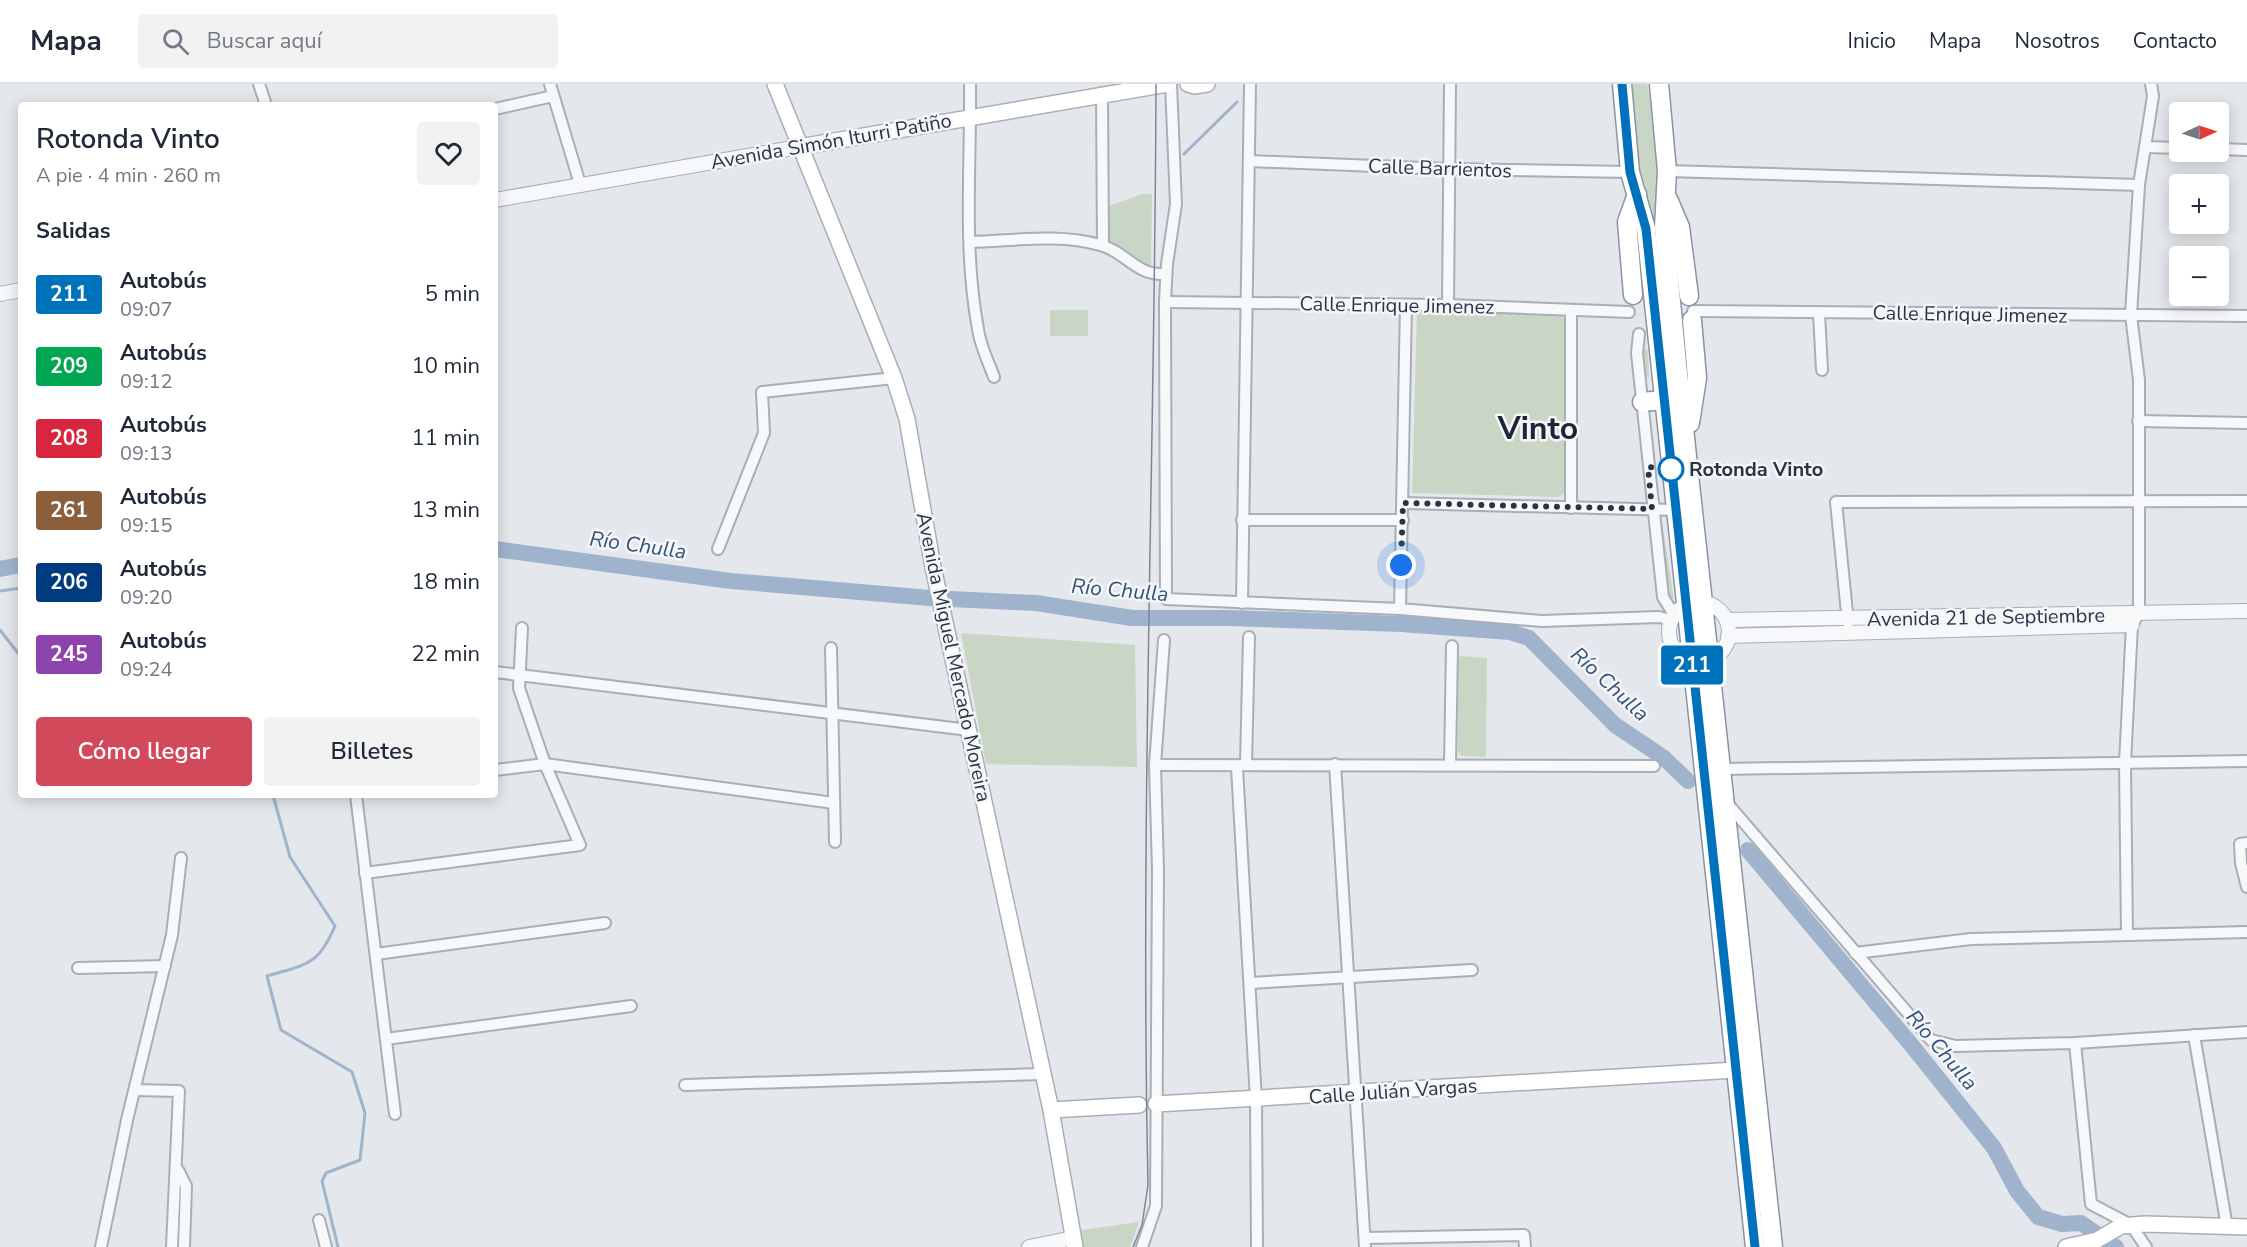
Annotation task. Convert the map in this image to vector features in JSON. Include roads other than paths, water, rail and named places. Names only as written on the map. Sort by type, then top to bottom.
[{"type":"highway","points":[[1622,84],[1630,172],[1646,229],[1684,611],[1700,661],[1721,769],[1767,1246]]},
{"type":"highway","points":[[1659,84],[1667,171],[1664,228],[1686,448],[1684,611]]},
{"type":"highway","points":[[1631,303],[1627,222],[1636,194]]},
{"type":"highway","points":[[1666,195],[1680,227],[1692,309],[1696,378],[1686,448]]},
{"type":"highway","points":[[1642,402],[1663,400]]},
{"type":"highway","points":[[1700,661],[1736,1070],[1767,1246]]},
{"type":"main road","name":"Avenida Miguel Mercado Moreira","points":[[775,84],[894,378],[907,419],[969,730],[1051,1110],[1074,1243]]},
{"type":"main road","name":"Avenida Simón Iturri Patiño","points":[[799,147],[971,117],[1101,90],[1169,84]]},
{"type":"main road","points":[[1188,84],[1194,86],[1207,84]]},
{"type":"main road","name":"Calle Julián Vargas","points":[[1156,1104],[1256,1100],[1736,1070]]},
{"type":"main road","name":"Calle Julián Vargas","points":[[1051,1110],[1139,1105]]},
{"type":"main road","points":[[2066,1247],[2104,1236],[2121,1226],[2247,1227]]},
{"type":"street","points":[[259,84],[265,102]]},
{"type":"street","points":[[550,84],[580,184]]},
{"type":"street","points":[[970,84],[970,243],[978,331],[994,377]]},
{"type":"street","points":[[1169,84],[1176,204],[1166,274],[1165,302],[1166,599],[1400,609],[1542,621],[1659,617],[1684,611],[1717,609],[1726,621],[1728,636],[1723,650],[1700,661],[1679,655],[1671,642],[1684,611]]},
{"type":"street","points":[[1242,603],[1250,84]]},
{"type":"street","points":[[1448,305],[1450,84]]},
{"type":"street","points":[[2127,934],[2125,763],[2136,619],[2139,380],[2131,315],[2139,185],[2153,96],[2151,84]]},
{"type":"street","points":[[1101,90],[1103,245]]},
{"type":"street","points":[[498,108],[553,96]]},
{"type":"street","name":"Avenida Simón Iturri Patiño","points":[[498,199],[799,147]]},
{"type":"street","points":[[2145,147],[2169,148]]},
{"type":"street","points":[[2229,149],[2247,150]]},
{"type":"street","name":"Calle Barrientos","points":[[1250,161],[1449,169],[1630,172]]},
{"type":"street","points":[[1667,171],[2139,185]]},
{"type":"street","points":[[970,243],[1067,238],[1103,245],[1149,275],[1166,274]]},
{"type":"street","points":[[1651,281],[1669,281],[1678,284],[1692,309],[1683,335],[1657,342],[1639,334],[1631,322],[1631,303],[1651,281]]},
{"type":"street","points":[[0,294],[18,291]]},
{"type":"street","name":"Calle Enrique Jimenez","points":[[1165,302],[1448,305],[1571,310],[1631,303]]},
{"type":"street","points":[[1400,609],[1406,305]]},
{"type":"street","name":"Calle Enrique Jimenez","points":[[1692,309],[1819,313],[2247,316]]},
{"type":"street","points":[[1571,310],[1571,508]]},
{"type":"street","points":[[1819,313],[1822,370]]},
{"type":"street","points":[[1639,334],[1637,353],[1652,509],[1664,597],[1684,611]]},
{"type":"street","points":[[718,549],[764,433],[762,392],[894,378]]},
{"type":"street","points":[[2138,421],[2247,423]]},
{"type":"street","points":[[1848,626],[1836,502],[2247,501]]},
{"type":"street","points":[[1403,503],[1675,510]]},
{"type":"street","points":[[1242,520],[1403,520]]},
{"type":"street","name":"Avenida 21 de Septiembre","points":[[1728,636],[1848,626],[2136,619],[2247,611]]},
{"type":"street","name":"Avenida 21 de Septiembre","points":[[1726,621],[1848,626]]},
{"type":"street","points":[[365,873],[580,845],[545,764],[519,688],[522,628]]},
{"type":"street","points":[[1249,637],[1242,766],[1256,1100],[1257,1247]]},
{"type":"street","points":[[1143,1247],[1156,1206],[1158,869],[1155,765],[1164,640]]},
{"type":"street","points":[[1450,765],[1452,646]]},
{"type":"street","points":[[831,648],[835,842]]},
{"type":"street","points":[[498,672],[969,730]]},
{"type":"street","points":[[1721,769],[2247,761]]},
{"type":"street","points":[[498,770],[545,764],[834,803]]},
{"type":"street","points":[[1335,764],[1365,1243],[1524,1235],[1525,1247]]},
{"type":"street","points":[[1155,765],[1654,766]]},
{"type":"street","points":[[356,798],[395,1114]]},
{"type":"street","points":[[1724,801],[1931,1040],[1956,1046],[2075,1043],[2247,1032]]},
{"type":"street","points":[[2247,843],[2240,844],[2241,863],[2247,887]]},
{"type":"street","points":[[101,1247],[172,935],[181,858]]},
{"type":"street","points":[[376,954],[605,923]]},
{"type":"street","points":[[1855,953],[1971,939],[2247,932]]},
{"type":"street","points":[[78,968],[165,966]]},
{"type":"street","points":[[1250,983],[1472,970]]},
{"type":"street","points":[[386,1039],[631,1006]]},
{"type":"street","points":[[2194,1035],[2227,1227]]},
{"type":"street","points":[[2075,1043],[2091,1204],[2131,1225],[2146,1247]]},
{"type":"street","points":[[685,1085],[1043,1074]]},
{"type":"street","points":[[135,1090],[179,1091],[178,1169],[172,1247]]},
{"type":"street","name":"Calle Julián Vargas","points":[[1139,1105],[1156,1104]]},
{"type":"street","points":[[178,1169],[186,1186],[184,1247]]},
{"type":"street","points":[[319,1220],[326,1247]]},
{"type":"street","points":[[1029,1247],[1074,1243]]},
{"type":"waterway","points":[[1184,154],[1237,102]]},
{"type":"waterway","name":"Río Chulla","points":[[498,549],[731,581],[930,598],[1036,603],[1132,618],[1231,618],[1401,624],[1510,632],[1529,638],[1615,725],[1664,758],[1688,781]]},
{"type":"waterway","name":"Río Chulla","points":[[0,569],[18,566]]},
{"type":"waterway","points":[[0,591],[18,588]]},
{"type":"waterway","points":[[0,630],[18,653]]},
{"type":"waterway","points":[[274,798],[290,857],[335,926],[323,949],[310,962],[267,976],[281,1030],[352,1072],[365,1113],[360,1160],[326,1173],[322,1181],[338,1247]]},
{"type":"waterway","name":"Río Chulla","points":[[1748,850],[1913,1047],[1994,1148],[2017,1191],[2038,1217],[2062,1224],[2081,1223],[2116,1247]]},
{"type":"tram line","points":[[1133,1247],[1142,1225],[1148,1185],[1147,772],[1156,84]]},
{"type":"place","name":"Rotonda Vinto","points":[[1671,469]]},
{"type":"district","name":"Vinto","points":[[1538,428]]}]
